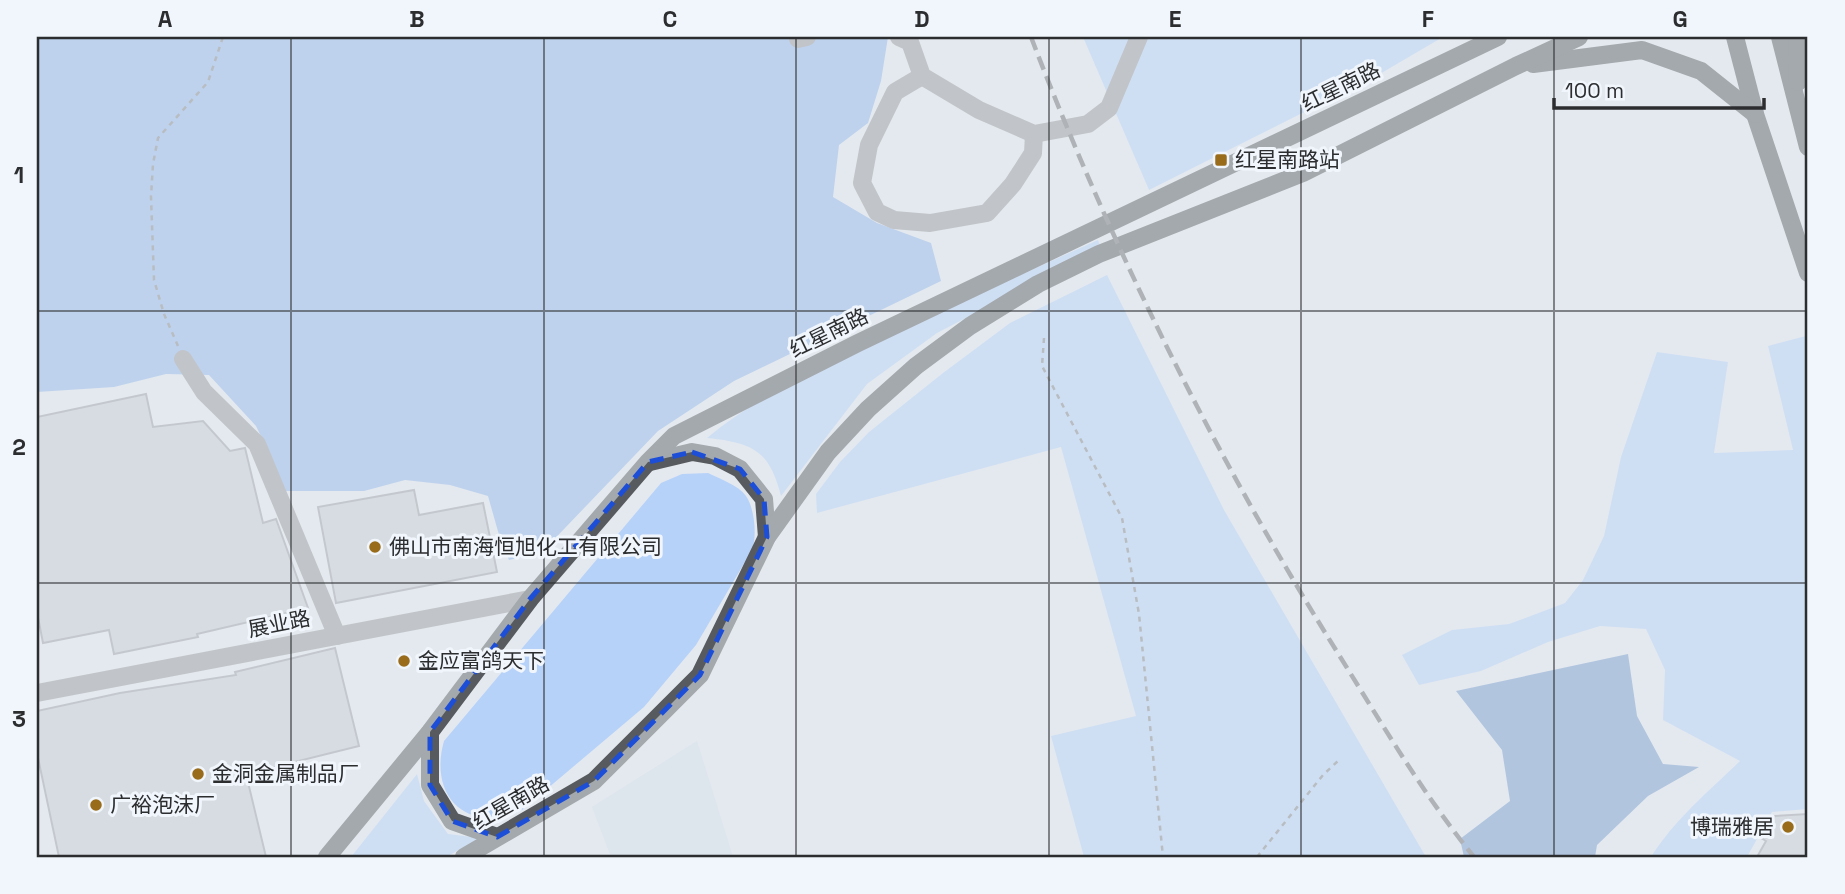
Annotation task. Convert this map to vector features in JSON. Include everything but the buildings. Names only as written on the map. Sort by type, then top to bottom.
[{"type":"main road","points":[[1466,52],[1488,37]]},
{"type":"main road","name":"红星南路","points":[[327,857],[430,732],[530,599],[648,462],[674,436],[846,349],[1498,37]]},
{"type":"main road","name":"红星南路","points":[[464,857],[594,781],[700,675],[767,537],[828,453],[868,409],[916,366],[970,326],[1038,284],[1099,254],[1303,173],[1579,37]]},
{"type":"main road","points":[[1735,37],[1755,114],[1808,272]]},
{"type":"main road","points":[[1780,37],[1808,146]]},
{"type":"main road","points":[[1797,37],[1799,117]]},
{"type":"main road","points":[[1516,66],[1642,50],[1701,71],[1755,114]]},
{"type":"main road","points":[[648,462],[691,452],[715,456],[740,469],[764,499],[767,537]]},
{"type":"main road","points":[[430,732],[430,785],[452,821],[497,837]]},
{"type":"street","points":[[899,37],[910,42],[922,76],[979,110],[1034,134],[1088,124],[1109,108],[1139,37]]},
{"type":"street","points":[[922,76],[895,92],[869,145],[862,183],[877,212],[894,220],[930,223],[987,213],[1013,184],[1033,153],[1034,134]]},
{"type":"street","points":[[183,359],[204,391],[257,444],[337,636]]},
{"type":"street","name":"展业路","points":[[37,691],[530,599]]},
{"type":"path","points":[[183,359],[153,281],[153,164],[158,138],[208,82],[223,37]]},
{"type":"path","points":[[1044,338],[1042,366],[1122,519],[1139,614],[1163,857]]},
{"type":"path","points":[[1257,857],[1323,775],[1339,760]]},
{"type":"highlighted area","points":[[692,452],[740,469],[764,499],[767,537],[700,675],[594,781],[497,837],[452,821],[430,785],[430,732],[530,599],[648,462]]},
{"type":"shaded area","points":[[37,37],[888,37],[881,81],[868,123],[839,145],[833,197],[877,223],[931,243],[941,281],[734,381],[658,431],[542,552],[509,560],[488,496],[450,485],[405,480],[364,491],[284,491],[256,426],[209,375],[166,374],[114,387],[37,392]]},
{"type":"shaded area","points":[[1083,37],[1443,37],[1378,75],[1149,190]]},
{"type":"shaded area","points":[[1098,240],[1101,248],[937,333],[867,384],[781,496],[771,468],[757,452],[747,446],[707,438],[769,395],[815,371]]},
{"type":"shaded area","points":[[1107,275],[1224,510],[1426,857],[1084,857],[1051,736],[1136,716],[1061,447],[817,513],[816,494],[840,462],[869,432],[1010,323]]},
{"type":"shaded area","points":[[1806,336],[1808,809],[1772,812],[1747,857],[1651,857],[1681,818],[1740,761],[1663,720],[1665,670],[1646,629],[1600,626],[1548,642],[1481,671],[1419,685],[1402,655],[1452,630],[1509,624],[1565,603],[1583,580],[1604,536],[1621,457],[1657,352],[1728,362],[1714,453],[1793,450],[1768,346]]},
{"type":"shaded area","points":[[708,473],[734,485],[746,496],[753,515],[754,538],[752,550],[696,645],[644,707],[522,810],[502,817],[485,818],[469,814],[457,806],[447,794],[442,779],[444,741],[661,483],[682,474]]},
{"type":"shaded area","points":[[1628,654],[1637,716],[1663,764],[1699,767],[1648,796],[1597,845],[1595,857],[1464,857],[1460,839],[1510,801],[1502,750],[1456,691]]},
{"type":"shaded area","points":[[697,741],[733,857],[611,857],[592,807]]},
{"type":"shaded area","points":[[417,774],[424,801],[448,834],[480,838],[446,857],[351,857]]},
{"type":"railway","points":[[1031,37],[1132,275],[1251,506],[1371,707],[1420,784],[1474,857]]},
{"type":"place","name":"红星南路站","points":[[1221,160]]},
{"type":"place","name":"佛山市南海恒旭化工有限公司","points":[[375,547]]},
{"type":"place","name":"金应富鸽天下","points":[[404,661]]},
{"type":"place","name":"金洞金属制品厂","points":[[198,774]]},
{"type":"place","name":"广裕泡沫厂","points":[[96,805]]},
{"type":"place","name":"博瑞雅居","points":[[1788,827]]}]
